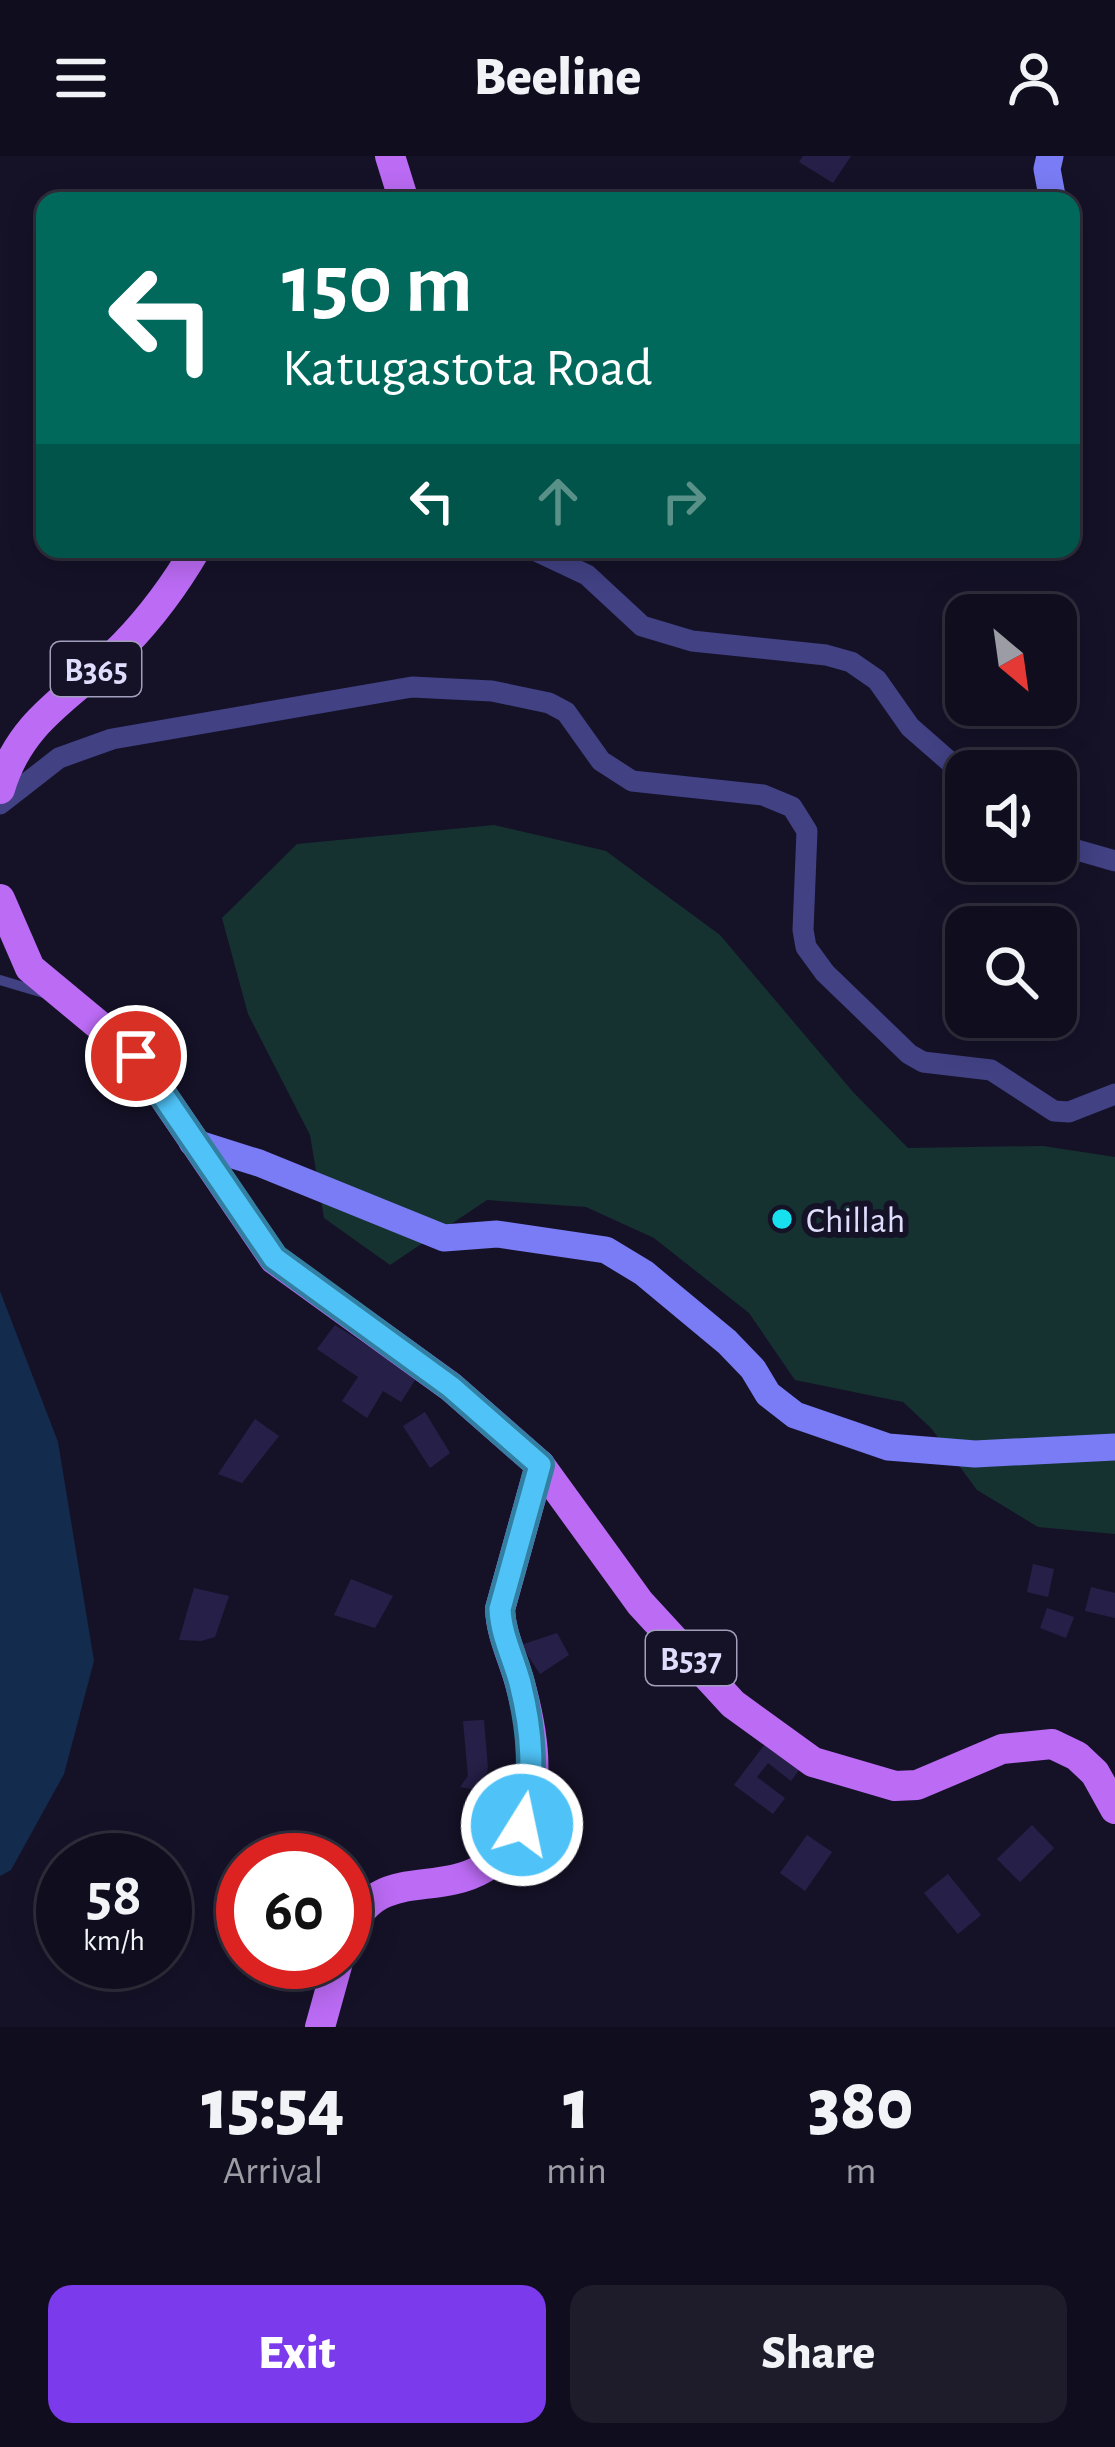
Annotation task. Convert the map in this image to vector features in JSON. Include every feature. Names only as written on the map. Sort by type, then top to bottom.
[{"type":"main road","points":[[390,156],[401,192]]},
{"type":"main road","name":"B365","points":[[0,789],[9,757],[49,709],[121,648],[168,596],[191,558]]},
{"type":"main road","points":[[0,899],[30,968],[136,1056],[274,1258],[451,1387],[540,1465],[500,1609],[500,1627],[520,1682],[530,1731],[530,1797],[522,1825],[504,1852],[484,1868],[458,1877],[398,1885],[372,1900]]},
{"type":"main road","name":"B537","points":[[540,1465],[640,1603],[718,1688],[813,1762],[895,1786],[916,1785],[1002,1749],[1052,1744],[1077,1756],[1095,1773],[1115,1809]]},
{"type":"main road","points":[[320,2027],[331,1989]]},
{"type":"street","points":[[1050,156],[1046,169],[1051,192]]},
{"type":"street","points":[[551,558],[587,575],[642,626],[692,641],[826,655],[850,662],[877,680],[910,728],[945,758]]},
{"type":"street","points":[[0,804],[59,758],[112,739],[412,687],[492,691],[549,703],[566,712],[601,761],[632,782],[764,795],[792,807],[807,831],[806,947],[825,973],[909,1054],[923,1062],[992,1070],[1054,1111],[1069,1112],[1115,1094]]},
{"type":"street","points":[[1077,850],[1115,861]]},
{"type":"street","points":[[192,1142],[260,1163],[444,1238],[497,1234],[607,1250],[644,1273],[727,1342],[753,1369],[768,1394],[795,1415],[888,1447],[975,1454],[1115,1447]]},
{"type":"lane","points":[[0,980],[62,996]]},
{"type":"green space","points":[[494,825],[606,851],[720,935],[853,1092],[908,1148],[1043,1146],[1115,1157],[1115,1534],[1038,1527],[977,1490],[931,1428],[903,1402],[795,1380],[749,1313],[654,1238],[586,1207],[487,1200],[390,1265],[324,1218],[310,1135],[248,1014],[222,918],[297,844]]},
{"type":"water","points":[[0,1291],[58,1442],[94,1661],[64,1774],[11,1870],[0,1876]]},
{"type":"building","points":[[803,156],[851,156],[833,183],[799,162]]},
{"type":"building","points":[[335,1325],[417,1377],[401,1402],[383,1391],[367,1418],[342,1401],[358,1377],[317,1349]]},
{"type":"building","points":[[425,1412],[450,1453],[430,1468],[403,1426]]},
{"type":"building","points":[[255,1419],[279,1436],[242,1483],[218,1474]]},
{"type":"building","points":[[1033,1564],[1054,1569],[1048,1597],[1027,1592]]},
{"type":"building","points":[[351,1579],[393,1596],[375,1628],[334,1615]]},
{"type":"building","points":[[1091,1587],[1115,1593],[1115,1618],[1085,1611]]},
{"type":"building","points":[[194,1588],[229,1596],[215,1637],[179,1640]]},
{"type":"building","points":[[1047,1608],[1074,1617],[1066,1638],[1040,1628]]},
{"type":"building","points":[[557,1633],[569,1655],[540,1674],[521,1645]]},
{"type":"building","points":[[484,1720],[488,1768],[483,1791],[460,1787],[468,1776],[463,1721]]},
{"type":"building","points":[[768,1740],[802,1766],[791,1781],[768,1763],[757,1777],[785,1798],[773,1814],[734,1785]]},
{"type":"building","points":[[1032,1825],[1054,1848],[1020,1882],[997,1859]]},
{"type":"building","points":[[807,1835],[832,1852],[805,1891],[780,1873]]},
{"type":"building","points":[[948,1874],[981,1915],[958,1934],[924,1893]]},
{"type":"place","name":"Chillah","points":[[782,1219]]},
{"type":"route","points":[[136,1056],[274,1258],[451,1387],[540,1465],[500,1609],[500,1627],[520,1682],[530,1731],[533,1766],[522,1825]]}]
